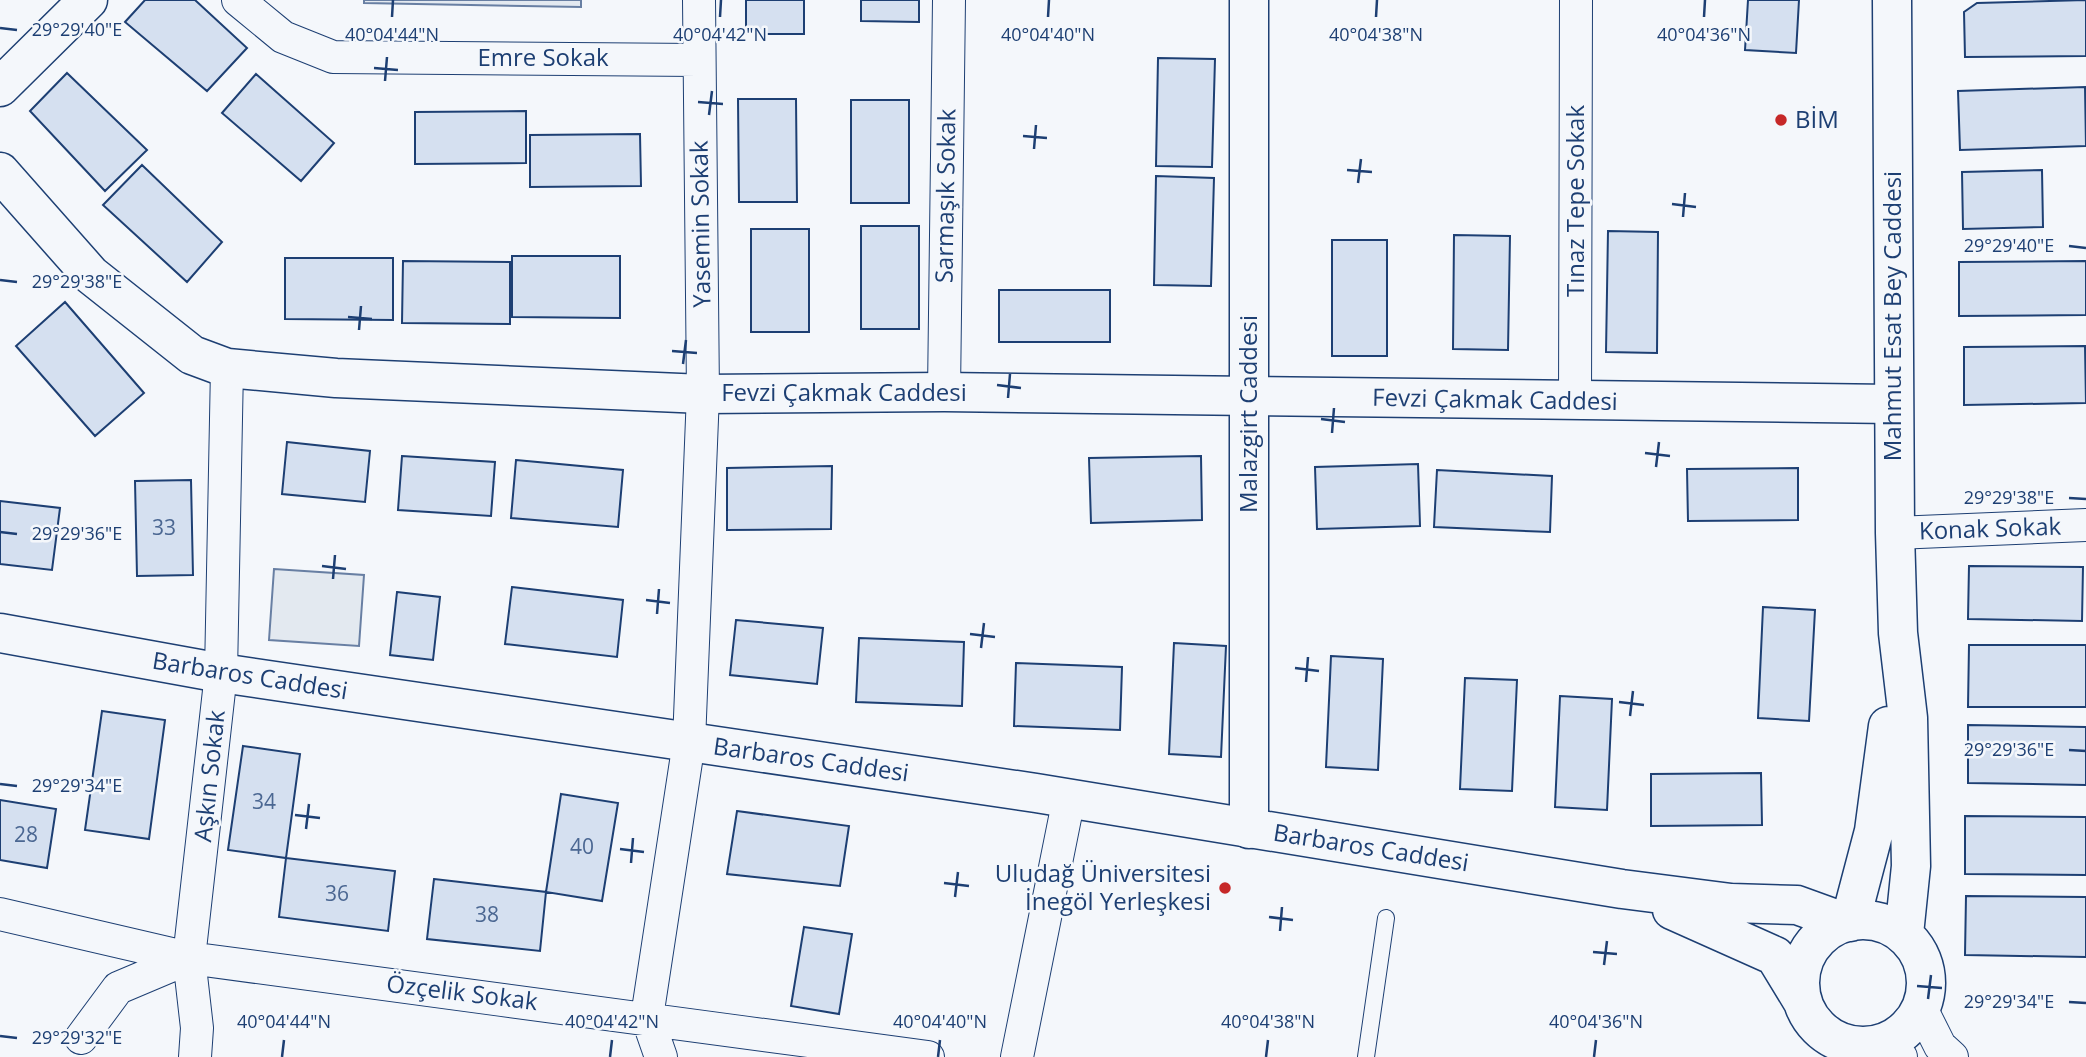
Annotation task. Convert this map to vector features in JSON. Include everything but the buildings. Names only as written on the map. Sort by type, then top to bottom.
[{"type":"main road","points":[[0,87],[88,0]]},
{"type":"main road","name":"Malazgirt Caddesi","points":[[1249,0],[1249,829]]},
{"type":"main road","name":"Mahmut Esat Bey Caddesi","points":[[1892,0],[1892,404],[1898,633]]},
{"type":"main road","name":"Fevzi Çakmak Caddesi","points":[[0,172],[91,275],[192,355],[227,368],[336,378],[703,394],[944,392],[1892,404]]},
{"type":"main road","name":"Barbaros Caddesi","points":[[0,633],[221,673],[1069,798],[1622,889]]},
{"type":"main road","points":[[1847,922],[1874,831],[1898,633]]},
{"type":"main road","points":[[1898,633],[1908,718],[1911,866],[1904,934]]},
{"type":"main road","points":[[1622,889],[1731,903],[1797,905],[1847,922]]},
{"type":"main road","points":[[1622,889],[1720,929],[1775,956],[1815,1024],[1833,1047],[1849,1044],[1886,1050],[1921,1008],[1926,988],[1925,968],[1917,950],[1904,934],[1886,923],[1865,919],[1847,922],[1826,932],[1812,947],[1803,965],[1801,986],[1805,1006]]},
{"type":"street","name":"Emre Sokak","points":[[238,0],[283,37],[333,57],[698,60]]},
{"type":"street","name":"Yasemin Sokak","points":[[647,1017],[689,742],[703,394],[699,0]]},
{"type":"street","name":"Sarmaşık Sokak","points":[[944,392],[948,0]]},
{"type":"street","name":"Tınaz Tepe Sokak","points":[[1575,402],[1576,0]]},
{"type":"street","name":"Aşkın Sokak","points":[[195,1057],[197,1028],[189,958],[221,673],[227,368]]},
{"type":"street","name":"Konak Sokak","points":[[1895,533],[2086,526]]},
{"type":"street","points":[[1017,1057],[1069,798]]},
{"type":"street","name":"Özçelik Sokak","points":[[0,914],[189,958],[647,1017],[928,1057]]},
{"type":"street","points":[[80,1038],[118,988],[189,958]]},
{"type":"street","points":[[1921,1008],[1940,1046],[1952,1057]]},
{"type":"street","points":[[647,1017],[661,1057]]},
{"type":"lane","points":[[1366,1057],[1386,918]]},
{"type":"shaded area","points":[[364,0],[581,0],[581,7],[364,3]]},
{"type":"shaded area","points":[[274,569],[364,575],[359,646],[269,640]]},
{"type":"place","name":"BİM","points":[[1781,120]]},
{"type":"place","name":"Uludağ Üniversitesi İnegöl Yerleşkesi","points":[[1225,888]]}]
